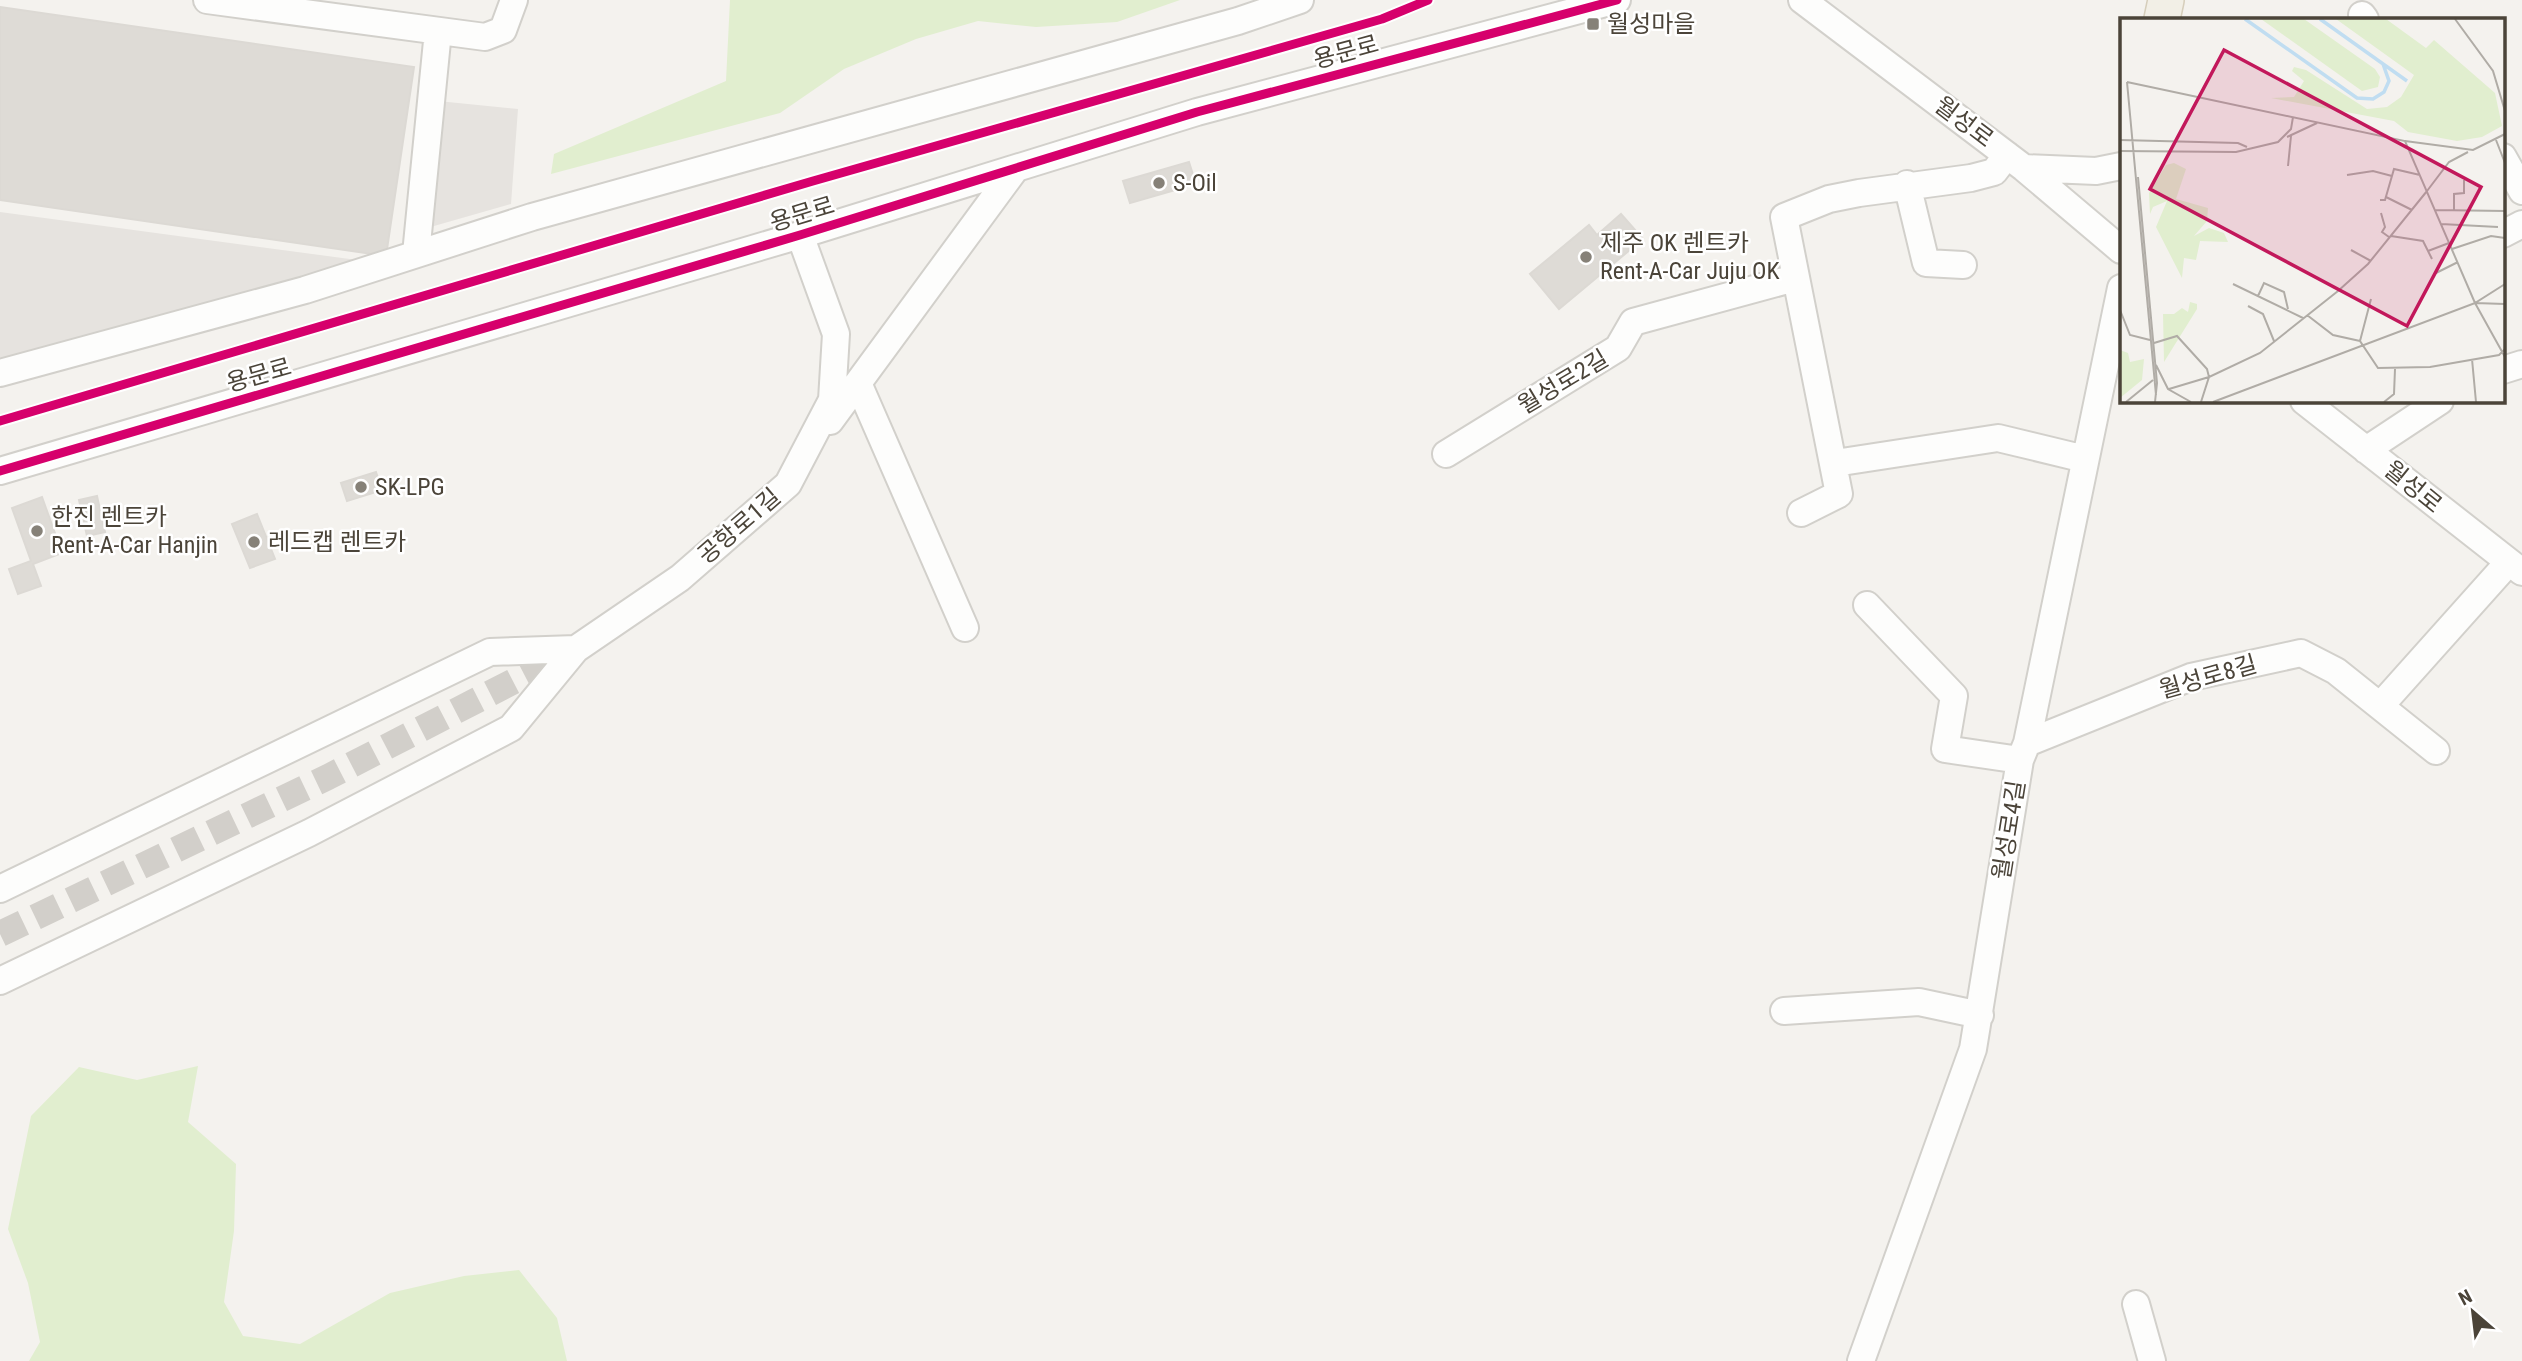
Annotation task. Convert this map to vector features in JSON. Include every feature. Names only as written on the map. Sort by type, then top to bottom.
[{"type":"main road","points":[[2162,18],[2166,0]]},
{"type":"street","points":[[207,0],[485,37],[497,35],[509,19],[514,0]]},
{"type":"street","points":[[0,373],[304,290],[532,217],[1238,21],[1300,0]]},
{"type":"street","name":"용문로","points":[[0,471],[800,235],[1197,112],[1617,0]]},
{"type":"street","name":"월성로","points":[[1802,0],[2015,161],[2120,249]]},
{"type":"street","points":[[416,254],[439,30]]},
{"type":"street","points":[[2504,159],[2522,191]]},
{"type":"street","points":[[1801,513],[1839,494],[1835,463],[1784,217],[1829,199],[1907,184],[1971,178],[1994,172],[2015,161],[2096,171],[2120,166]]},
{"type":"street","points":[[799,461],[1016,168]]},
{"type":"street","points":[[1907,184],[1926,263],[1963,265]]},
{"type":"street","points":[[2504,233],[2522,224]]},
{"type":"street","name":"공항로1길","points":[[0,981],[309,833],[511,728],[576,649],[680,578],[788,484],[832,400],[836,334],[800,235]]},
{"type":"street","name":"월성로2길","points":[[1446,453],[1618,348],[1633,322],[1795,278]]},
{"type":"street","name":"월성로4길","points":[[1861,1361],[1952,1114],[1980,1015],[2024,751],[2120,293]]},
{"type":"street","points":[[2504,370],[2522,364]]},
{"type":"street","points":[[858,383],[965,628]]},
{"type":"street","name":"월성로","points":[[2305,402],[2515,567]]},
{"type":"street","points":[[2366,450],[2438,402]]},
{"type":"street","points":[[1835,463],[1998,438],[2085,459]]},
{"type":"street","points":[[2381,705],[2515,567]]},
{"type":"street","points":[[1867,605],[1954,696],[1945,749],[2024,751]]},
{"type":"street","points":[[0,889],[490,652],[576,649]]},
{"type":"street","name":"월성로8길","points":[[2024,751],[2191,677],[2301,653],[2336,671],[2435,751]]},
{"type":"street","points":[[1784,1011],[1919,1002],[1980,1015]]},
{"type":"street","points":[[2136,1304],[2152,1361]]},
{"type":"green space","points":[[730,0],[1180,0],[1117,22],[1036,27],[978,21],[916,39],[844,69],[780,113],[551,174],[554,154],[726,81]]},
{"type":"green space","points":[[198,1066],[188,1122],[236,1164],[234,1231],[224,1302],[243,1336],[300,1344],[390,1293],[464,1276],[519,1270],[557,1318],[567,1361],[29,1361],[40,1342],[28,1283],[8,1229],[31,1116],[79,1067],[137,1080]]},
{"type":"shaded area","points":[[438,101],[518,109],[511,204],[427,228]]},
{"type":"shaded area","points":[[0,212],[357,260],[0,381]]},
{"type":"building","points":[[0,7],[414,67],[386,256],[0,200]]},
{"type":"building","name":"S-Oil","points":[[1189,162],[1196,184],[1130,203],[1123,181]]},
{"type":"building","name":"제주 OK 렌트카 Rent-A-Car Juju OK","points":[[1621,214],[1643,239],[1559,309],[1530,274],[1589,225],[1597,235]]},
{"type":"building","name":"SK-LPG","points":[[376,472],[382,490],[347,501],[341,483]]},
{"type":"building","points":[[97,496],[105,532],[87,536],[79,500]]},
{"type":"building","name":"한진 렌트카 Rent-A-Car Hanjin","points":[[42,497],[62,553],[33,564],[41,586],[18,594],[9,569],[31,561],[12,508]]},
{"type":"building","name":"레드캡 렌트카","points":[[257,514],[275,559],[250,568],[232,524]]},
{"type":"tunnel","points":[[0,934],[328,777],[576,649]]},
{"type":"cycle path","points":[[0,421],[813,181],[1382,19],[1428,0]]},
{"type":"cycle path","points":[[0,471],[800,235],[1197,112],[1617,0]]},
{"type":"place","name":"월성마을","points":[[1593,24]]},
{"type":"place","name":"S-Oil","points":[[1159,183]]},
{"type":"place","name":"제주 OK 렌트카 Rent-A-Car Juju OK","points":[[1586,257]]},
{"type":"place","name":"SK-LPG","points":[[361,487]]},
{"type":"place","name":"한진 렌트카 Rent-A-Car Hanjin","points":[[37,531]]},
{"type":"place","name":"레드캡 렌트카","points":[[254,542]]}]
